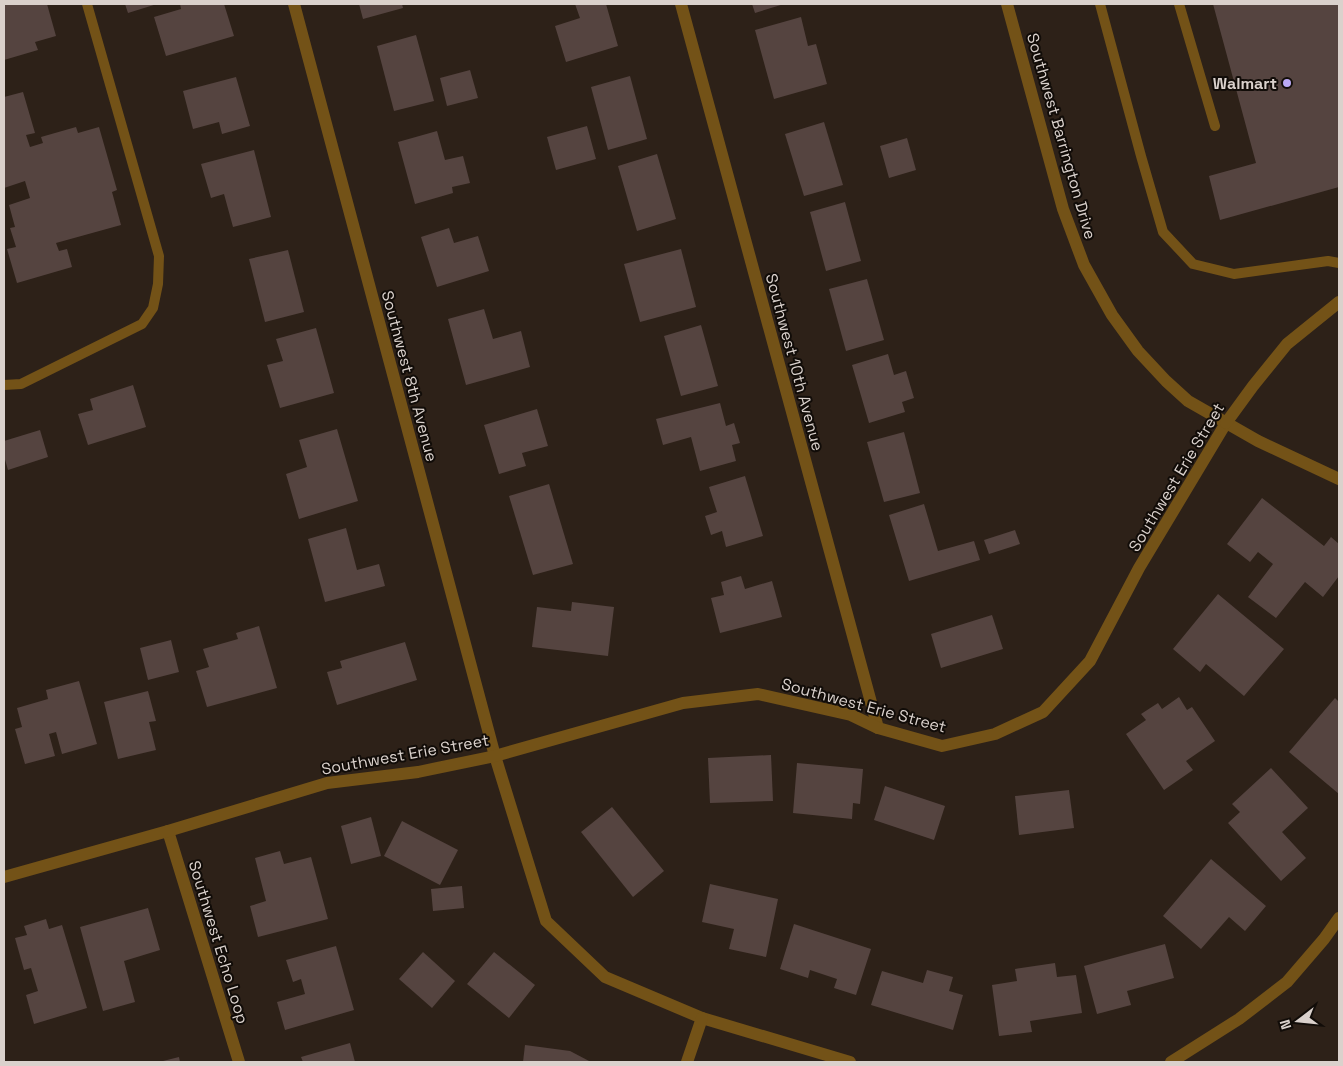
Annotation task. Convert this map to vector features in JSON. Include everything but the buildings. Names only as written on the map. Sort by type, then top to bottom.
[{"type":"street","name":"Southwest 8th Avenue","points":[[294,4],[494,756],[546,921],[605,977],[702,1018],[850,1062]]},
{"type":"street","name":"Southwest 10th Avenue","points":[[681,4],[878,728]]},
{"type":"street","name":"Southwest Barrington Drive","points":[[1007,4],[1063,209],[1084,265],[1112,315],[1138,351],[1188,401],[1258,442],[1339,479]]},
{"type":"street","name":"Southwest Erie Street","points":[[4,877],[168,831],[327,783],[418,772],[494,756],[683,703],[758,694],[851,715],[878,728],[942,746],[995,734],[1043,712],[1090,661],[1139,568],[1226,423],[1287,344],[1339,302]]},
{"type":"street","name":"Southwest Echo Loop","points":[[168,831],[240,1062]]},
{"type":"street","points":[[1171,1062],[1239,1019],[1287,982],[1324,939],[1339,918]]},
{"type":"street","points":[[687,1062],[702,1018]]},
{"type":"lane","points":[[4,385],[21,384],[142,324],[152,308],[158,284],[159,256],[88,4]]},
{"type":"lane","points":[[1100,4],[1140,156],[1163,232],[1193,264],[1234,274],[1328,261],[1339,262]]},
{"type":"lane","points":[[1179,4],[1215,126]]},
{"type":"place","name":"Walmart","points":[[1287,83]]}]
